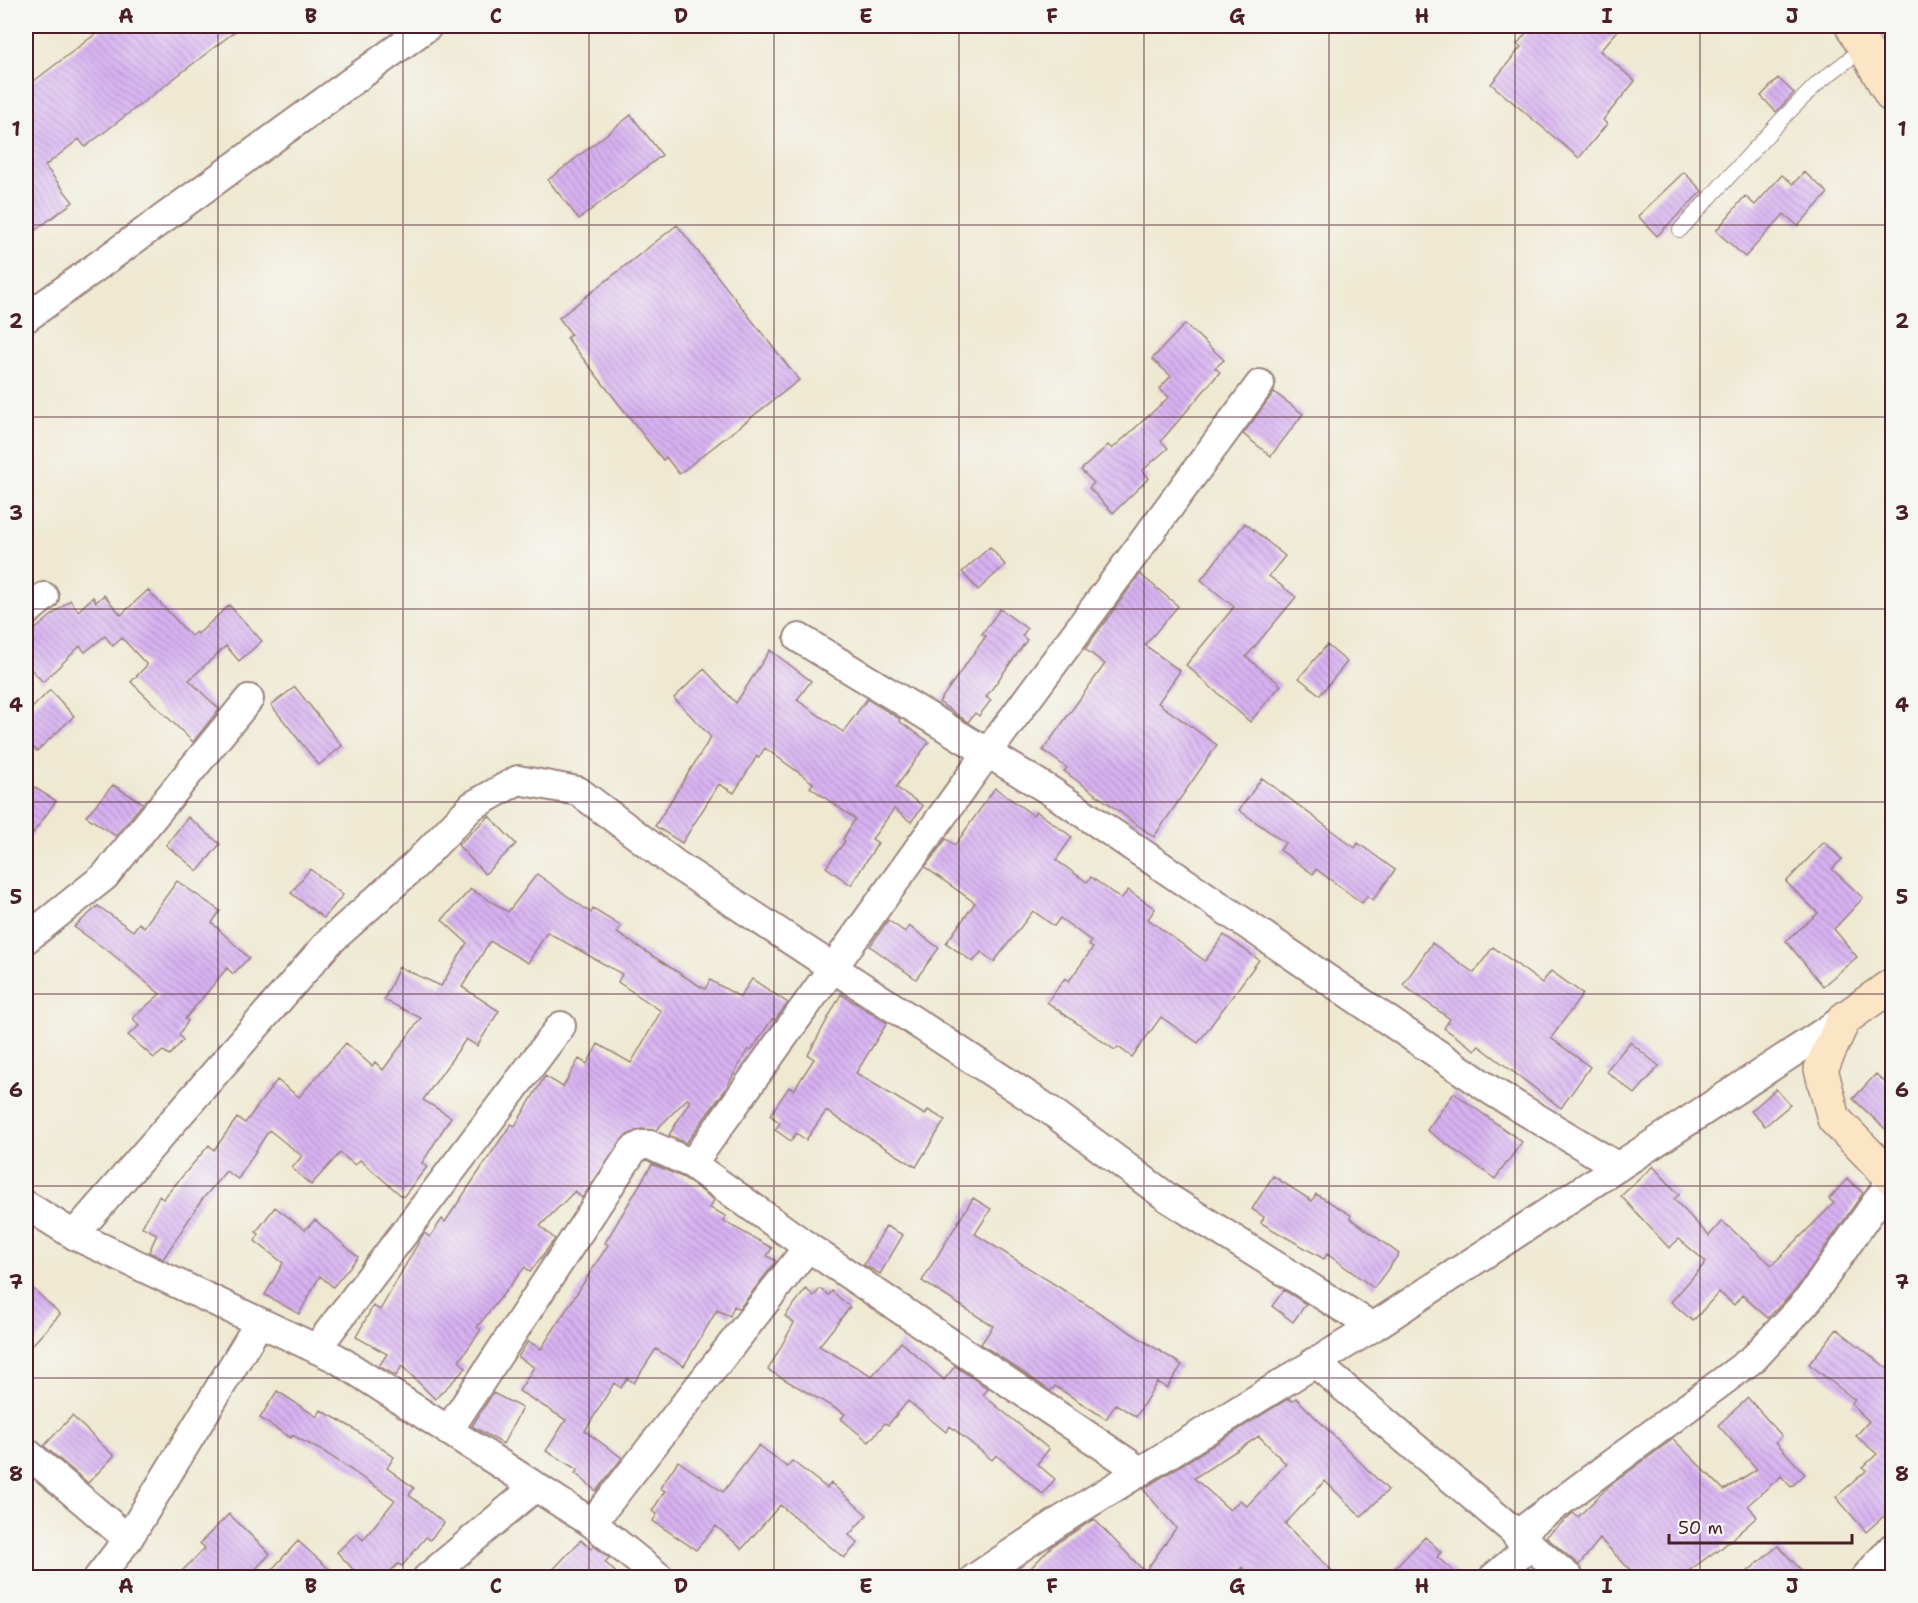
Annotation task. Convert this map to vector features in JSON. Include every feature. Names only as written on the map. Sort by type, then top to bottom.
[{"type":"street","points":[[26,318],[428,26]]},
{"type":"street","points":[[1858,37],[1893,96]]},
{"type":"street","points":[[692,1164],[988,752],[1260,384]]},
{"type":"street","points":[[799,638],[1052,792],[1492,1091],[1618,1167]]},
{"type":"street","points":[[26,939],[105,876],[249,699]]},
{"type":"street","points":[[74,1235],[329,942],[414,866],[472,807],[518,780],[578,791],[675,864],[1050,1111],[1168,1198],[1374,1327]]},
{"type":"street","points":[[975,1578],[1140,1471],[1374,1327],[1893,985]]},
{"type":"street","points":[[1493,1578],[1523,1540],[1754,1358],[1809,1299],[1893,1179],[1833,1119],[1821,1069],[1844,1019]]},
{"type":"street","points":[[316,1349],[561,1026]]},
{"type":"street","points":[[448,1431],[633,1150],[642,1145],[650,1145],[692,1164],[808,1247],[1140,1471]]},
{"type":"street","points":[[26,1205],[74,1235],[336,1358],[592,1523],[660,1578]]},
{"type":"street","points":[[592,1523],[808,1247]]},
{"type":"street","points":[[98,1578],[128,1539],[259,1323]]},
{"type":"street","points":[[1314,1362],[1569,1578]]},
{"type":"street","points":[[26,1452],[128,1539]]},
{"type":"street","points":[[427,1578],[535,1486]]},
{"type":"street","points":[[1865,1578],[1893,1548]]},
{"type":"lane","points":[[1680,230],[1819,82],[1858,37]]},
{"type":"building","points":[[106,26],[242,26],[85,147],[79,139],[45,166],[73,202],[26,237],[26,87]]},
{"type":"building","points":[[1532,26],[1622,26],[1600,51],[1635,81],[1603,120],[1607,124],[1579,158],[1491,84],[1521,47],[1517,44]]},
{"type":"building","points":[[1778,78],[1794,93],[1776,112],[1761,96]]},
{"type":"building","points":[[631,115],[662,155],[579,219],[548,180]]},
{"type":"building","points":[[1684,172],[1702,191],[1657,236],[1638,216]]},
{"type":"building","points":[[1804,172],[1828,193],[1798,226],[1784,214],[1745,257],[1716,231],[1745,196],[1755,205],[1782,175],[1793,184]]},
{"type":"building","points":[[677,225],[799,380],[679,474],[666,457],[663,460],[567,338],[571,334],[559,318]]},
{"type":"building","points":[[1185,324],[1224,360],[1215,368],[1220,372],[1161,441],[1168,448],[1142,471],[1149,478],[1113,513],[1089,488],[1094,483],[1081,470],[1108,445],[1112,449],[1169,397],[1159,389],[1171,376],[1152,359]]},
{"type":"building","points":[[1274,392],[1303,414],[1271,456],[1243,434]]},
{"type":"building","points":[[1245,523],[1285,556],[1269,576],[1296,597],[1246,657],[1281,685],[1250,722],[1186,665],[1234,607],[1201,580]]},
{"type":"building","points":[[990,547],[1005,565],[978,590],[962,572]]},
{"type":"building","points":[[1140,574],[1178,606],[1145,645],[1180,671],[1158,703],[1217,745],[1154,837],[1064,771],[1067,768],[1043,750],[1105,664],[1085,649]]},
{"type":"building","points":[[148,590],[191,636],[196,632],[198,634],[229,605],[262,641],[239,661],[226,646],[189,680],[219,709],[193,742],[131,682],[147,665],[122,638],[113,646],[105,636],[85,652],[80,646],[43,682],[26,664],[26,637],[70,600],[78,611],[93,597],[96,602],[104,595],[121,615]]},
{"type":"building","points":[[1000,609],[1027,629],[1022,636],[1027,640],[986,697],[991,700],[979,716],[975,713],[968,722],[939,702],[986,636],[982,634]]},
{"type":"building","points":[[1327,645],[1347,662],[1320,695],[1299,678]]},
{"type":"building","points":[[770,650],[811,681],[797,700],[843,732],[867,699],[900,719],[899,721],[929,742],[896,787],[923,806],[911,822],[894,809],[872,839],[878,843],[851,885],[826,867],[845,841],[843,839],[855,819],[810,787],[813,783],[765,748],[759,757],[757,756],[734,793],[719,784],[682,843],[655,826],[711,737],[674,698],[704,669],[736,703]]},
{"type":"building","points":[[295,687],[342,746],[319,765],[271,705]]},
{"type":"building","points":[[50,690],[74,716],[37,751],[26,740],[26,714]]},
{"type":"building","points":[[1262,778],[1355,848],[1358,843],[1395,870],[1373,900],[1367,896],[1362,903],[1316,869],[1313,874],[1280,850],[1285,843],[1239,810]]},
{"type":"building","points":[[26,782],[56,801],[26,843]]},
{"type":"building","points":[[113,785],[143,803],[116,836],[86,816]]},
{"type":"building","points":[[995,788],[1033,815],[1036,811],[1072,837],[1056,860],[1087,882],[1091,877],[1121,899],[1128,890],[1155,909],[1148,919],[1205,961],[1224,935],[1259,960],[1198,1043],[1161,1017],[1132,1057],[1118,1047],[1115,1050],[1047,1002],[1065,978],[1069,981],[1093,948],[1089,945],[1091,941],[1060,918],[1054,926],[1033,911],[994,962],[981,952],[973,962],[946,943],[975,903],[925,867],[946,839],[955,845]]},
{"type":"building","points":[[489,816],[516,844],[485,874],[458,845]]},
{"type":"building","points":[[188,817],[220,844],[198,871],[166,845]]},
{"type":"building","points":[[1824,842],[1842,859],[1832,869],[1863,898],[1834,929],[1857,957],[1823,986],[1786,941],[1818,913],[1786,882]]},
{"type":"building","points":[[310,869],[343,895],[324,918],[291,893]]},
{"type":"building","points":[[537,874],[591,913],[593,909],[621,926],[617,933],[705,989],[710,980],[740,997],[752,979],[788,1003],[775,1020],[772,1019],[751,1051],[748,1049],[725,1090],[686,1143],[669,1135],[690,1101],[687,1099],[656,1130],[641,1129],[625,1136],[582,1198],[575,1191],[540,1226],[555,1239],[530,1272],[525,1267],[477,1327],[481,1330],[459,1361],[466,1368],[435,1399],[402,1366],[396,1376],[379,1366],[387,1354],[356,1337],[373,1306],[380,1310],[424,1233],[430,1237],[442,1219],[445,1222],[511,1124],[515,1126],[545,1076],[563,1087],[579,1059],[587,1064],[598,1044],[631,1063],[661,1011],[618,982],[622,974],[547,932],[528,963],[490,941],[462,987],[499,1011],[477,1046],[466,1039],[423,1100],[451,1117],[422,1163],[427,1167],[403,1197],[360,1160],[355,1165],[340,1153],[311,1185],[292,1168],[302,1156],[269,1130],[238,1179],[226,1171],[201,1201],[163,1259],[149,1252],[157,1234],[142,1227],[159,1196],[163,1199],[209,1145],[214,1150],[237,1118],[245,1123],[277,1080],[299,1097],[346,1043],[372,1066],[375,1062],[383,1070],[421,1018],[384,1000],[399,967],[441,986],[467,943],[442,920],[471,889],[508,912]]},
{"type":"building","points":[[177,881],[220,911],[212,923],[249,958],[233,974],[227,968],[185,1019],[188,1021],[179,1035],[183,1040],[170,1055],[163,1051],[154,1058],[128,1035],[139,1026],[133,1018],[160,994],[111,953],[74,927],[98,906],[133,931],[139,923],[144,927]]},
{"type":"building","points":[[888,920],[905,932],[909,926],[939,948],[916,979],[870,946]]},
{"type":"building","points":[[1432,943],[1474,973],[1493,947],[1542,983],[1551,971],[1583,994],[1551,1038],[1590,1067],[1561,1108],[1479,1046],[1475,1050],[1444,1028],[1450,1019],[1403,985]]},
{"type":"building","points":[[841,994],[887,1023],[856,1073],[925,1115],[928,1110],[945,1120],[916,1167],[826,1111],[806,1140],[796,1133],[791,1141],[775,1130],[780,1123],[770,1115],[789,1087],[794,1090],[814,1059],[808,1055]]},
{"type":"building","points":[[1630,1042],[1659,1066],[1635,1094],[1606,1071]]},
{"type":"building","points":[[1876,1074],[1893,1090],[1893,1136],[1853,1099]]},
{"type":"building","points":[[1776,1089],[1790,1105],[1765,1126],[1751,1111]]},
{"type":"building","points":[[1454,1093],[1522,1142],[1495,1179],[1427,1130]]},
{"type":"building","points":[[652,1164],[684,1178],[714,1200],[710,1208],[726,1216],[723,1221],[772,1248],[767,1256],[776,1261],[739,1309],[734,1306],[730,1316],[717,1310],[684,1366],[656,1349],[634,1383],[627,1378],[621,1388],[614,1383],[585,1431],[622,1458],[596,1491],[575,1473],[578,1470],[546,1451],[566,1420],[519,1391],[534,1367],[518,1357],[528,1341],[541,1349],[608,1245],[605,1243]]},
{"type":"building","points":[[1653,1166],[1679,1195],[1674,1199],[1709,1236],[1722,1221],[1772,1265],[1834,1203],[1829,1199],[1847,1179],[1863,1193],[1796,1289],[1768,1318],[1742,1295],[1734,1305],[1719,1292],[1693,1321],[1671,1302],[1706,1262],[1679,1239],[1669,1248],[1621,1196]]},
{"type":"building","points":[[1273,1176],[1312,1201],[1316,1194],[1351,1215],[1350,1218],[1399,1254],[1374,1288],[1327,1254],[1324,1259],[1261,1223],[1264,1217],[1252,1209]]},
{"type":"building","points":[[973,1198],[991,1209],[975,1234],[1182,1365],[1167,1388],[1157,1382],[1136,1417],[1116,1404],[1106,1419],[1055,1386],[1051,1391],[981,1344],[993,1326],[922,1281]]},
{"type":"building","points":[[275,1207],[305,1230],[315,1220],[358,1257],[333,1287],[320,1276],[299,1314],[265,1295],[283,1263],[255,1241],[259,1234],[256,1232]]},
{"type":"building","points":[[886,1226],[903,1235],[880,1274],[864,1265]]},
{"type":"building","points":[[26,1282],[60,1314],[26,1352]]},
{"type":"building","points":[[806,1289],[814,1296],[820,1289],[829,1295],[832,1291],[850,1307],[819,1346],[872,1376],[901,1342],[944,1380],[955,1366],[988,1389],[983,1395],[1049,1449],[1037,1464],[1055,1479],[1043,1494],[996,1455],[992,1460],[950,1426],[946,1432],[908,1401],[888,1425],[885,1423],[869,1442],[841,1419],[845,1414],[768,1370],[794,1323],[785,1316]]},
{"type":"building","points":[[1284,1290],[1306,1304],[1293,1322],[1272,1306]]},
{"type":"building","points":[[1837,1329],[1893,1373],[1893,1508],[1866,1532],[1836,1497],[1867,1470],[1863,1467],[1877,1454],[1856,1436],[1869,1421],[1851,1404],[1855,1400],[1809,1364]]},
{"type":"building","points":[[277,1391],[317,1417],[321,1410],[351,1427],[394,1457],[387,1468],[414,1488],[409,1495],[444,1523],[430,1540],[426,1537],[402,1566],[398,1564],[383,1578],[361,1578],[337,1552],[357,1533],[363,1540],[395,1500],[326,1453],[292,1435],[291,1438],[260,1418]]},
{"type":"building","points":[[493,1393],[522,1408],[503,1444],[472,1426]]},
{"type":"building","points":[[1289,1398],[1292,1401],[1296,1398],[1388,1490],[1361,1517],[1325,1481],[1285,1524],[1339,1578],[1255,1578],[1242,1567],[1234,1578],[1021,1578],[1052,1546],[1094,1519],[1145,1572],[1176,1528],[1143,1489]],"holes":[[[1259,1436],[1286,1464],[1247,1506],[1240,1500],[1230,1510],[1194,1478]]]},
{"type":"building","points":[[1748,1398],[1782,1436],[1776,1442],[1805,1474],[1791,1487],[1781,1476],[1748,1505],[1757,1517],[1717,1552],[1679,1578],[1638,1578],[1600,1539],[1579,1565],[1546,1537],[1573,1513],[1578,1517],[1608,1487],[1673,1439],[1724,1490],[1757,1469],[1718,1425]]},
{"type":"building","points":[[72,1416],[114,1456],[88,1483],[44,1446]]},
{"type":"building","points":[[759,1445],[787,1467],[792,1461],[827,1488],[831,1483],[867,1515],[849,1535],[858,1543],[844,1558],[780,1505],[742,1549],[716,1526],[696,1550],[653,1521],[657,1514],[652,1511],[665,1491],[660,1488],[678,1461],[723,1492]]},
{"type":"building","points":[[229,1514],[270,1554],[247,1578],[175,1578],[205,1548],[200,1543]]},
{"type":"building","points":[[1425,1537],[1441,1552],[1437,1557],[1461,1578],[1386,1578]]},
{"type":"building","points":[[581,1540],[591,1549],[594,1546],[609,1558],[605,1562],[621,1578],[545,1578]]},
{"type":"building","points":[[298,1541],[339,1578],[264,1578]]},
{"type":"building","points":[[1778,1546],[1809,1578],[1740,1578]]}]
